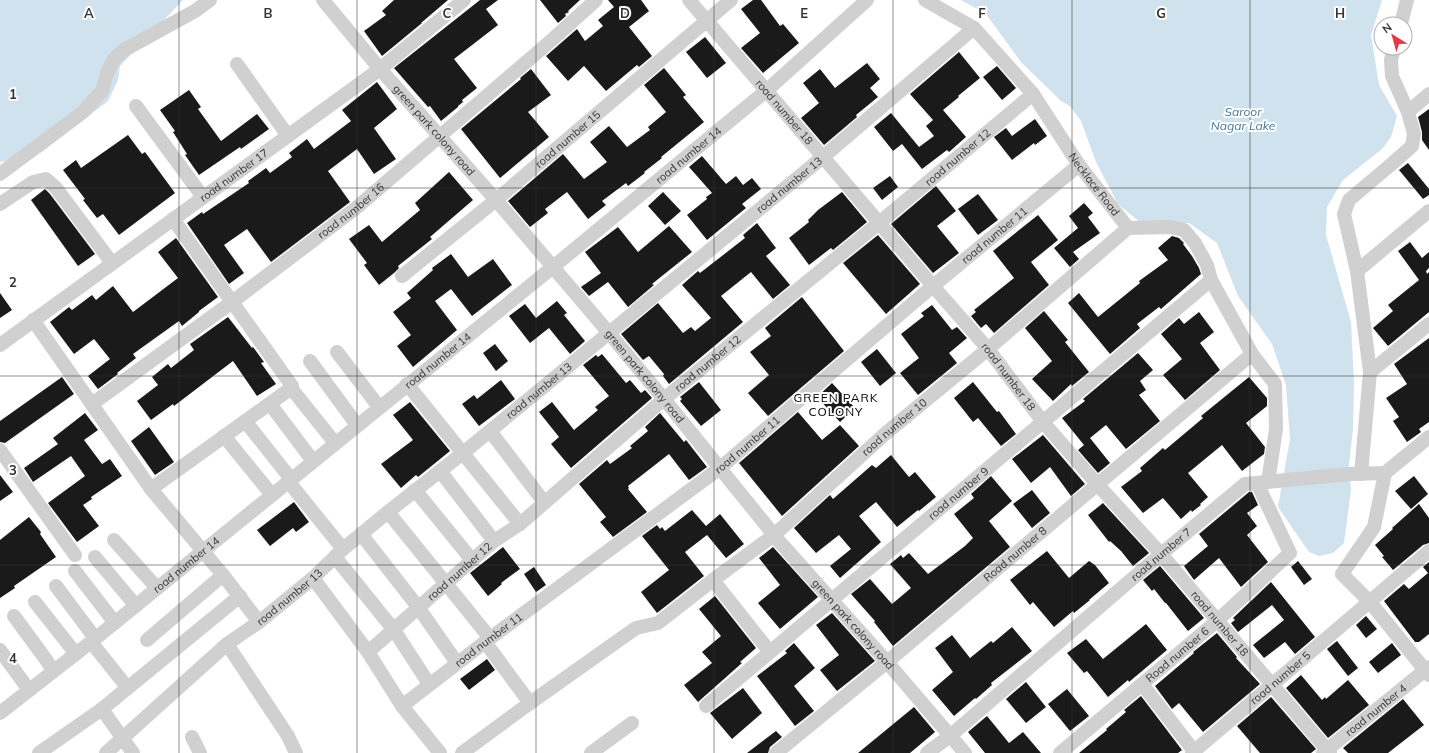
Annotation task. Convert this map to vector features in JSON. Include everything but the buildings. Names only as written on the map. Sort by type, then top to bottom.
[{"type":"street","points":[[0,174],[83,112],[102,91],[107,73],[114,60],[124,50],[196,11],[210,0]]},
{"type":"street","name":"road number 17","points":[[0,345],[380,69],[464,0]]},
{"type":"street","name":"road number 16","points":[[92,404],[232,302],[356,208],[553,39],[596,0]]},
{"type":"street","name":"road number 18","points":[[689,0],[988,349],[1043,422],[1161,554],[1326,752]]},
{"type":"street","name":"road number 15","points":[[402,276],[496,200],[731,0]]},
{"type":"street","name":"road number 14","points":[[0,713],[115,623],[407,384],[553,267],[766,91],[867,0]]},
{"type":"street","name":"Necklace Road","points":[[925,0],[974,28],[1033,94],[1079,165],[1128,228]]},
{"type":"street","points":[[1403,16],[1408,0]]},
{"type":"street","name":"green park colony road","points":[[325,1],[380,69],[496,200],[609,333],[774,535],[887,662],[965,753]]},
{"type":"street","name":"road number 13","points":[[106,753],[227,644],[259,622],[313,578],[339,553],[388,512],[490,431],[823,157],[974,28]]},
{"type":"street","points":[[1355,474],[1370,372],[1357,271],[1344,214],[1348,200],[1412,146],[1414,134],[1408,112],[1392,76],[1392,56]]},
{"type":"street","points":[[237,64],[288,136]]},
{"type":"street","name":"road number 12","points":[[368,652],[472,560],[520,524],[664,399],[879,223],[1033,94]]},
{"type":"street","points":[[1408,112],[1429,94]]},
{"type":"street","points":[[136,106],[203,197]]},
{"type":"street","name":"road number 11","points":[[402,706],[457,663],[720,468],[933,286],[1079,165]]},
{"type":"street","points":[[0,204],[33,182],[46,179],[56,188],[112,263]]},
{"type":"street","points":[[1357,271],[1429,211]]},
{"type":"street","points":[[174,219],[289,382],[291,388],[335,443]]},
{"type":"street","points":[[1128,228],[1170,228],[1184,230],[1195,243],[1207,265],[1211,280],[1252,354],[1275,384],[1276,429],[1262,483]]},
{"type":"street","name":"road number 10","points":[[530,703],[636,628],[658,623],[774,535],[886,433],[988,349],[1128,228]]},
{"type":"street","name":"road number 9","points":[[706,706],[1211,280]]},
{"type":"street","points":[[33,320],[151,489],[202,551],[224,575],[259,622]]},
{"type":"street","points":[[1370,372],[1429,324]]},
{"type":"street","points":[[337,352],[379,407]]},
{"type":"street","name":"Road number 8","points":[[776,753],[887,662],[1252,354]]},
{"type":"street","points":[[310,361],[357,425]]},
{"type":"street","points":[[407,384],[520,524]]},
{"type":"street","points":[[151,489],[291,388]]},
{"type":"street","points":[[270,404],[313,461]]},
{"type":"street","points":[[245,421],[289,480],[394,630],[429,684]]},
{"type":"street","points":[[490,431],[544,502]]},
{"type":"street","points":[[224,436],[272,494]]},
{"type":"street","points":[[1428,671],[1370,602],[1342,574],[1374,527],[1385,473],[1429,437]]},
{"type":"street","points":[[0,450],[75,554]]},
{"type":"street","points":[[440,471],[494,542]]},
{"type":"street","name":"road number 7","points":[[927,753],[950,736],[1161,554],[1246,484],[1355,474],[1385,473]]},
{"type":"street","name":"Road number 6","points":[[1060,753],[1217,621],[1290,553],[1262,483]]},
{"type":"street","points":[[415,490],[472,560]]},
{"type":"street","points":[[388,512],[446,583],[488,640],[530,703],[462,753]]},
{"type":"street","points":[[362,534],[418,607],[457,663]]},
{"type":"street","points":[[114,540],[157,588]]},
{"type":"street","name":"road number 5","points":[[1193,752],[1429,551]]},
{"type":"street","points":[[95,557],[136,606]]},
{"type":"street","points":[[76,571],[115,623]]},
{"type":"street","points":[[147,640],[224,575]]},
{"type":"street","points":[[313,578],[368,652],[402,706],[440,753]]},
{"type":"street","points":[[713,580],[770,652]]},
{"type":"street","points":[[56,586],[127,687]]},
{"type":"street","points":[[39,753],[102,709],[240,596]]},
{"type":"street","points":[[35,602],[76,654]]},
{"type":"street","points":[[14,616],[53,671]]},
{"type":"street","points":[[227,644],[288,736],[296,753]]},
{"type":"street","points":[[0,650],[29,690]]},
{"type":"street","name":"road number 4","points":[[1326,752],[1428,671]]},
{"type":"street","points":[[1142,684],[1193,752]]},
{"type":"street","points":[[102,709],[133,753]]},
{"type":"street","points":[[591,753],[632,723]]},
{"type":"street","points":[[192,736],[200,753]]},
{"type":"water","points":[[0,0],[183,0],[120,66],[118,80],[108,101],[42,152],[27,159],[0,162]]},
{"type":"water","name":"Saroor Nagar Lake","points":[[961,0],[1382,0],[1377,16],[1373,16],[1373,29],[1371,35],[1373,56],[1374,56],[1379,85],[1397,116],[1391,137],[1382,149],[1343,180],[1327,207],[1326,235],[1351,322],[1354,383],[1353,429],[1349,464],[1351,489],[1344,543],[1333,553],[1319,556],[1309,552],[1278,507],[1290,439],[1286,385],[1272,344],[1238,296],[1217,243],[1189,223],[1141,223],[1118,204],[1096,162],[1081,121],[1070,106],[1061,101],[1021,62],[986,14]]},
{"type":"district","name":"GREEN PARK COLONY","points":[[836,404]]}]
